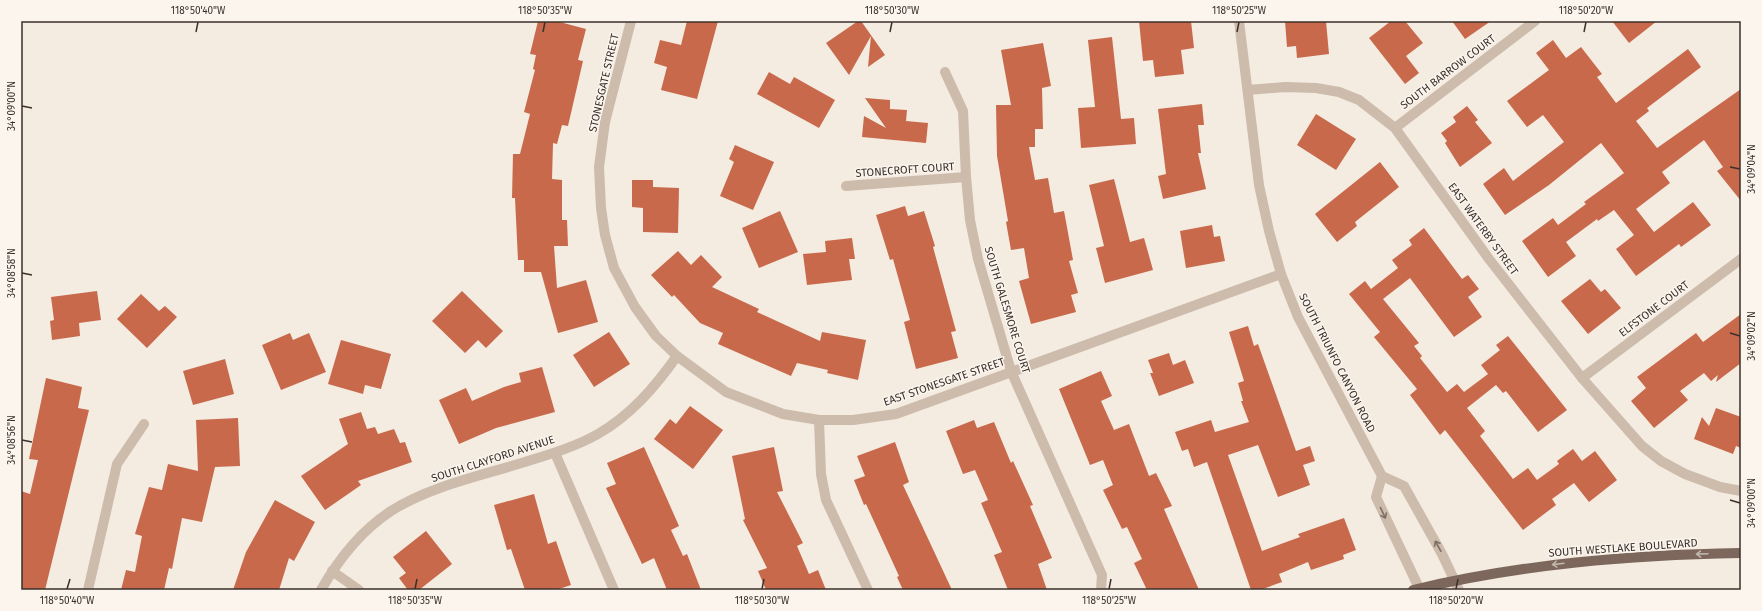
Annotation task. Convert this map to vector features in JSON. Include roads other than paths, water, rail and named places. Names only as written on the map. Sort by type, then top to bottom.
[{"type":"main road","name":"SOUTH WESTLAKE BOULEVARD","points":[[1417,590],[1457,586],[1544,566],[1600,559],[1655,555],[1741,553]]},
{"type":"street","name":"STONESGATE STREET","points":[[614,268],[605,235],[601,208],[599,167],[605,122],[631,21]]},
{"type":"street","name":"SOUTH TRIUNFO CANYON ROAD","points":[[1239,21],[1259,185],[1269,231],[1281,274],[1298,317],[1382,476]]},
{"type":"street","name":"SOUTH BARROW COURT","points":[[1395,128],[1535,21]]},
{"type":"street","name":"SOUTH GALESMORE COURT","points":[[944,72],[963,111],[966,177],[970,220],[978,259],[1011,371],[1102,574],[1101,590]]},
{"type":"street","name":"EAST WATERBY STREET","points":[[1248,90],[1285,87],[1316,88],[1339,92],[1359,100],[1395,128],[1490,259],[1582,378],[1642,446],[1661,461],[1720,487],[1741,491]]},
{"type":"street","name":"STONECROFT COURT","points":[[846,186],[966,177]]},
{"type":"street","name":"ELFSTONE COURT","points":[[1582,378],[1741,260]]},
{"type":"street","name":"EAST STONESGATE STREET","points":[[614,268],[635,307],[656,336],[677,356],[726,392],[783,414],[819,420],[853,420],[896,414],[1281,274]]},
{"type":"street","name":"SOUTH CLAYFORD AVENUE","points":[[321,590],[332,571],[358,540],[391,511],[430,492],[555,453],[597,435],[623,418],[647,395],[677,356]]},
{"type":"street","points":[[819,420],[820,474],[826,500],[868,590]]},
{"type":"street","points":[[88,590],[117,464],[144,424]]},
{"type":"street","points":[[555,453],[614,590]]},
{"type":"street","points":[[1417,590],[1376,497],[1382,476],[1404,486],[1442,554],[1457,586]]},
{"type":"street","points":[[332,571],[359,590]]}]
